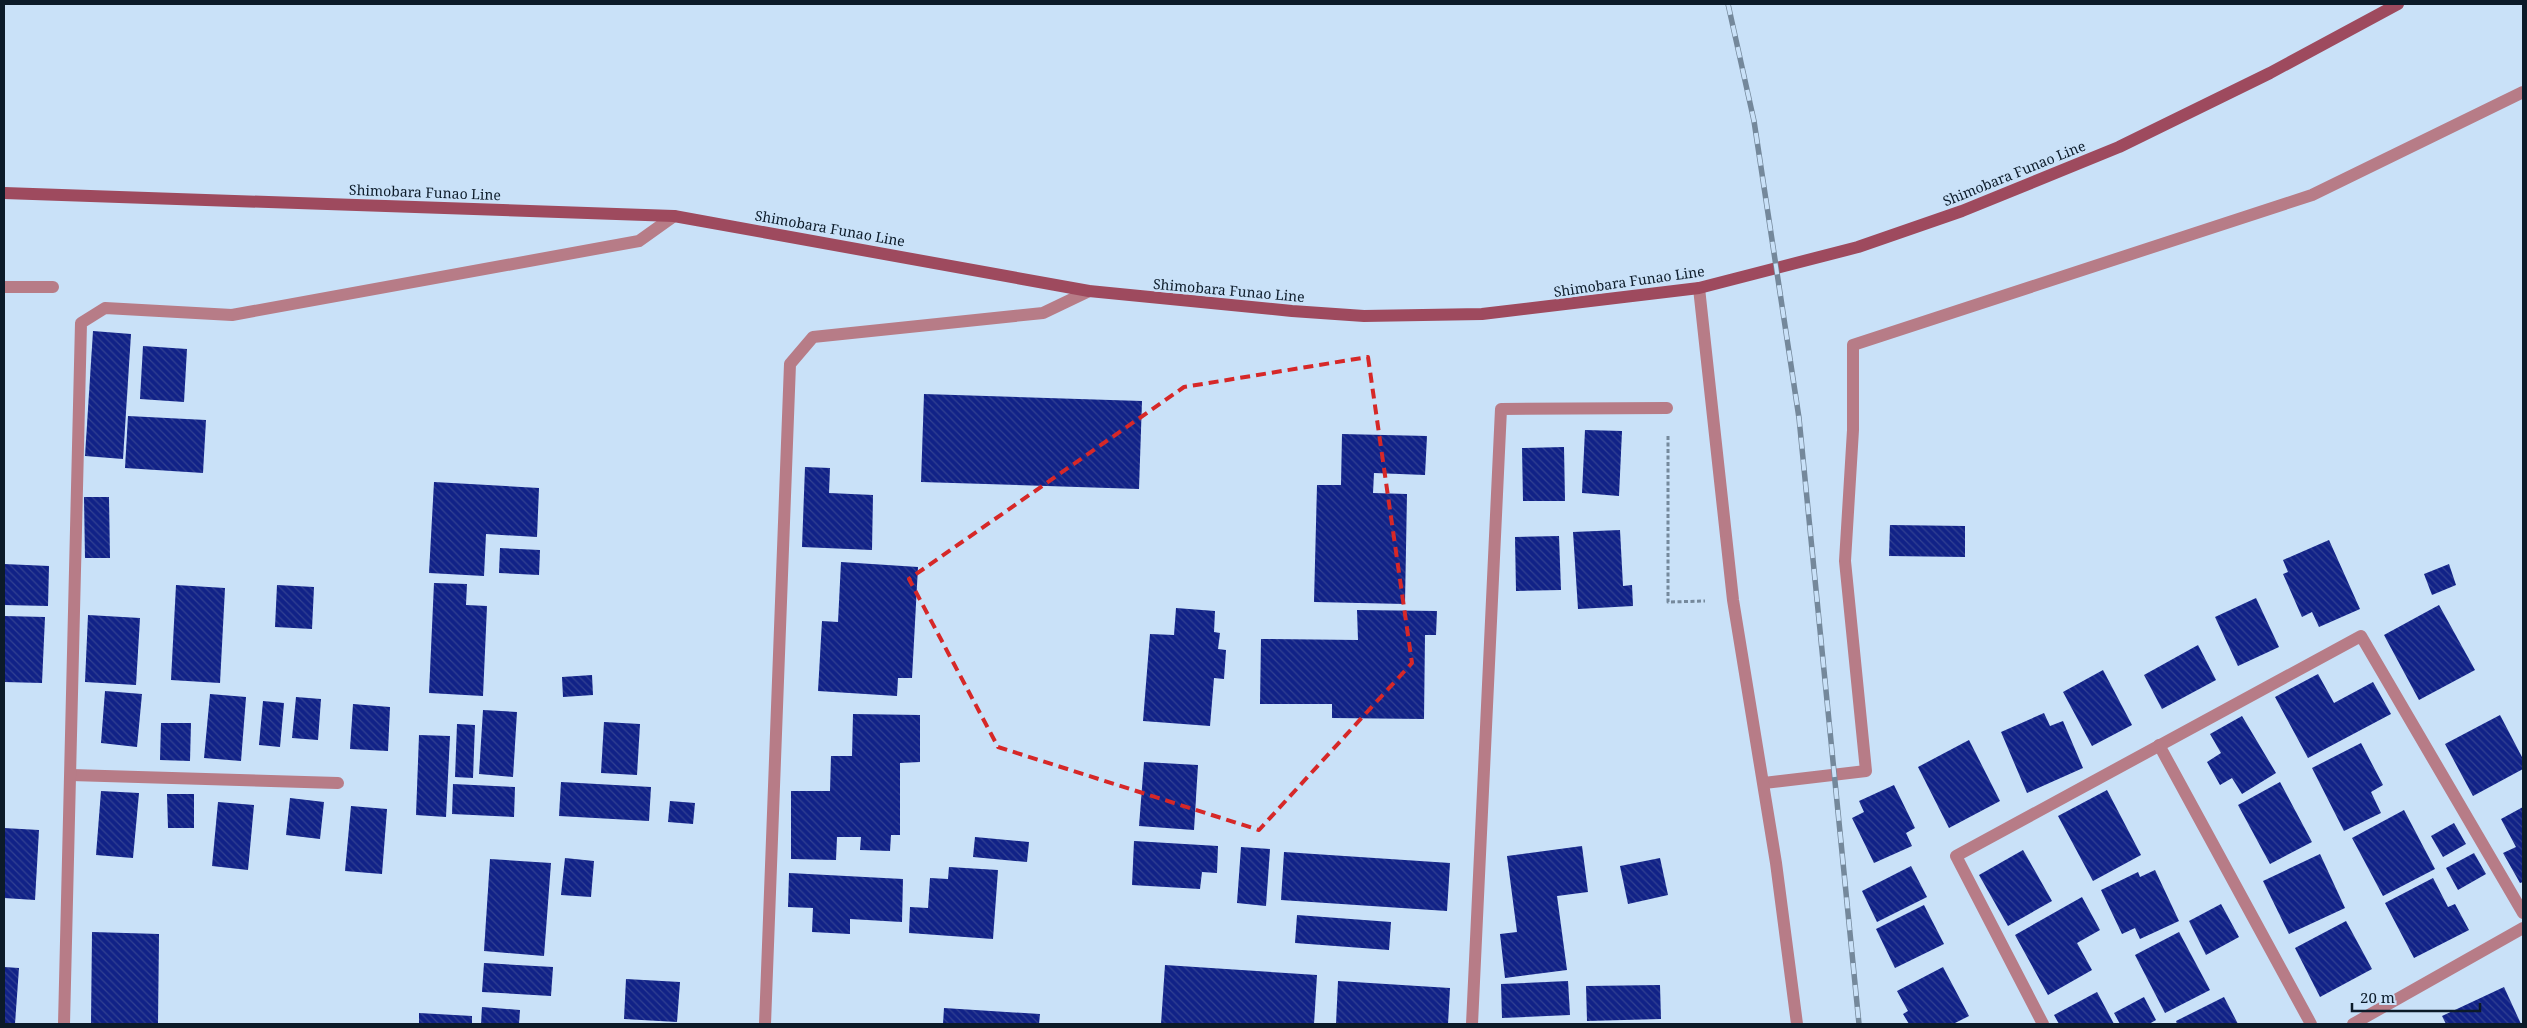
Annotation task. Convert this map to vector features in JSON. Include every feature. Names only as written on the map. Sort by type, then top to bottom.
[{"type":"main road","name":"Shimobara Funao Line","points":[[4,193],[674,216],[1089,291],[1292,311],[1418,316],[1482,314],[1700,288],[1858,248],[1962,211],[2101,155],[2270,74],[2398,4]]},
{"type":"street","points":[[1764,783],[1866,770],[1845,561],[1853,430],[1853,345],[2312,195],[2523,92]]},
{"type":"street","points":[[64,1024],[81,323],[105,308],[232,315],[639,241],[674,216]]},
{"type":"street","points":[[4,287],[53,287]]},
{"type":"street","points":[[1700,288],[1734,600],[1764,783],[1797,1024]]},
{"type":"street","points":[[765,1024],[790,364],[813,337],[1043,313],[1089,291]]},
{"type":"street","points":[[1472,1024],[1501,409],[1667,408]]},
{"type":"street","points":[[2043,1024],[1956,856],[2361,636],[2523,913]]},
{"type":"street","points":[[2159,745],[2311,1024]]},
{"type":"street","points":[[71,775],[338,783]]},
{"type":"street","points":[[2353,1024],[2523,928]]},
{"type":"path","points":[[1667,408],[1668,602],[1734,600]]},
{"type":"highlighted area","points":[[1368,357],[1412,663],[1259,830],[998,747],[909,579],[1184,387]]},
{"type":"building","points":[[93,331],[131,334],[123,459],[85,456]]},
{"type":"building","points":[[143,346],[187,349],[184,402],[140,399]]},
{"type":"building","points":[[924,394],[1142,401],[1139,489],[921,482]]},
{"type":"building","points":[[128,416],[206,420],[203,473],[125,468]]},
{"type":"building","points":[[1585,430],[1622,431],[1619,496],[1582,493]]},
{"type":"building","points":[[1342,434],[1427,436],[1425,475],[1374,473],[1373,493],[1407,494],[1405,604],[1314,602],[1317,485],[1341,485]]},
{"type":"building","points":[[1564,447],[1565,501],[1523,501],[1522,448]]},
{"type":"building","points":[[805,467],[830,468],[829,493],[873,495],[872,550],[802,547]]},
{"type":"building","points":[[434,482],[539,488],[537,537],[486,534],[484,576],[429,573]]},
{"type":"building","points":[[84,497],[109,497],[110,558],[85,558]]},
{"type":"building","points":[[1890,525],[1965,526],[1965,557],[1889,556]]},
{"type":"building","points":[[1620,530],[1623,586],[1632,585],[1633,606],[1578,609],[1573,532]]},
{"type":"building","points":[[1559,536],[1561,590],[1516,591],[1515,537]]},
{"type":"building","points":[[2329,540],[2360,609],[2319,627],[2312,612],[2302,617],[2283,574],[2288,572],[2283,560]]},
{"type":"building","points":[[500,548],[540,550],[539,575],[499,573]]},
{"type":"building","points":[[841,562],[918,567],[912,678],[898,678],[897,696],[818,691],[822,621],[838,622]]},
{"type":"building","points":[[4,564],[49,566],[48,606],[4,605]]},
{"type":"building","points":[[2449,564],[2456,585],[2432,595],[2424,574]]},
{"type":"building","points":[[434,583],[467,584],[466,605],[487,606],[483,696],[429,693]]},
{"type":"building","points":[[176,585],[225,588],[220,683],[171,680]]},
{"type":"building","points":[[277,585],[314,587],[312,629],[275,627]]},
{"type":"building","points":[[2256,598],[2279,647],[2238,666],[2215,617]]},
{"type":"building","points":[[2439,605],[2475,670],[2419,700],[2384,635]]},
{"type":"building","points":[[1176,608],[1215,611],[1214,632],[1220,633],[1218,649],[1226,650],[1224,679],[1214,678],[1210,726],[1143,721],[1150,634],[1174,635]]},
{"type":"building","points":[[1357,610],[1437,611],[1436,635],[1425,635],[1424,719],[1332,718],[1332,704],[1260,704],[1261,639],[1358,640]]},
{"type":"building","points":[[88,615],[140,618],[136,685],[85,682]]},
{"type":"building","points":[[4,616],[45,617],[42,683],[4,682]]},
{"type":"building","points":[[2198,645],[2216,680],[2162,709],[2144,675]]},
{"type":"building","points":[[2103,670],[2132,725],[2092,746],[2063,692]]},
{"type":"building","points":[[2318,674],[2334,703],[2373,682],[2391,714],[2308,758],[2275,697]]},
{"type":"building","points":[[592,675],[593,695],[563,697],[562,677]]},
{"type":"building","points":[[105,691],[142,694],[137,747],[101,743]]},
{"type":"building","points":[[210,694],[246,697],[241,761],[204,758]]},
{"type":"building","points":[[296,697],[321,699],[318,740],[292,738]]},
{"type":"building","points":[[263,701],[284,703],[280,747],[259,745]]},
{"type":"building","points":[[353,704],[390,707],[388,751],[350,749]]},
{"type":"building","points":[[483,710],[517,712],[513,777],[479,774]]},
{"type":"building","points":[[2044,713],[2050,726],[2063,721],[2083,768],[2027,793],[2001,732]]},
{"type":"building","points":[[853,714],[920,715],[920,762],[900,763],[900,835],[891,835],[890,851],[860,850],[861,837],[837,837],[836,860],[791,859],[791,791],[830,791],[831,756],[852,756]]},
{"type":"building","points":[[2500,715],[2523,759],[2523,769],[2473,796],[2445,744]]},
{"type":"building","points":[[2242,716],[2276,773],[2242,794],[2232,778],[2220,785],[2207,762],[2221,753],[2210,734]]},
{"type":"building","points":[[604,722],[640,724],[637,775],[601,773]]},
{"type":"building","points":[[161,723],[191,723],[190,761],[160,760]]},
{"type":"building","points":[[457,724],[475,725],[473,778],[455,777]]},
{"type":"building","points":[[419,735],[450,736],[446,817],[416,815]]},
{"type":"building","points":[[1969,740],[2000,801],[1949,828],[1918,767]]},
{"type":"building","points":[[2361,743],[2383,785],[2371,792],[2381,813],[2344,831],[2312,768]]},
{"type":"building","points":[[1144,762],[1198,765],[1194,830],[1139,826]]},
{"type":"building","points":[[561,782],[651,787],[649,821],[559,816]]},
{"type":"building","points":[[2280,782],[2312,842],[2270,864],[2238,805]]},
{"type":"building","points":[[453,784],[515,787],[514,817],[452,814]]},
{"type":"building","points":[[1894,785],[1915,828],[1906,833],[1912,846],[1874,863],[1852,818],[1864,812],[1859,801]]},
{"type":"building","points":[[2107,790],[2141,855],[2093,881],[2058,816]]},
{"type":"building","points":[[101,791],[139,793],[133,858],[96,855]]},
{"type":"building","points":[[167,794],[194,794],[194,828],[168,828]]},
{"type":"building","points":[[290,798],[324,802],[320,839],[286,835]]},
{"type":"building","points":[[670,801],[695,803],[693,824],[668,822]]},
{"type":"building","points":[[218,802],[254,805],[248,870],[212,866]]},
{"type":"building","points":[[351,806],[387,809],[382,874],[345,871]]},
{"type":"building","points":[[2523,807],[2523,882],[2520,883],[2503,853],[2516,847],[2501,819]]},
{"type":"building","points":[[2404,810],[2435,869],[2383,896],[2352,838]]},
{"type":"building","points":[[2454,823],[2466,844],[2443,857],[2431,836]]},
{"type":"building","points":[[4,828],[39,830],[35,900],[4,898]]},
{"type":"building","points":[[975,837],[1029,842],[1027,862],[973,857]]},
{"type":"building","points":[[1134,841],[1218,846],[1217,873],[1202,872],[1200,889],[1132,885]]},
{"type":"building","points":[[1582,846],[1588,892],[1557,896],[1567,970],[1505,978],[1500,934],[1517,932],[1507,856]]},
{"type":"building","points":[[1241,847],[1270,849],[1266,906],[1237,903]]},
{"type":"building","points":[[2023,850],[2052,901],[2008,926],[1979,875]]},
{"type":"building","points":[[1284,852],[1450,863],[1447,911],[1281,900]]},
{"type":"building","points":[[2474,853],[2486,874],[2458,890],[2446,868]]},
{"type":"building","points":[[2320,854],[2345,908],[2289,934],[2263,881]]},
{"type":"building","points":[[565,858],[594,861],[591,897],[561,895]]},
{"type":"building","points":[[1660,858],[1668,895],[1628,904],[1620,866]]},
{"type":"building","points":[[490,859],[551,863],[544,956],[484,951]]},
{"type":"building","points":[[1911,866],[1927,897],[1877,922],[1862,891]]},
{"type":"building","points":[[949,867],[998,870],[993,939],[909,933],[910,907],[928,908],[930,878],[948,879]]},
{"type":"building","points":[[2155,870],[2179,921],[2140,939],[2135,928],[2122,934],[2101,890],[2138,872],[2140,877]]},
{"type":"building","points":[[789,873],[903,879],[902,922],[850,919],[850,934],[812,932],[813,908],[788,907]]},
{"type":"building","points":[[2433,878],[2448,907],[2455,904],[2469,930],[2414,958],[2385,903]]},
{"type":"building","points":[[2082,897],[2100,930],[2077,943],[2092,970],[2048,995],[2015,935]]},
{"type":"building","points":[[2221,904],[2239,937],[2206,955],[2189,921]]},
{"type":"building","points":[[1924,905],[1944,944],[1895,968],[1876,929]]},
{"type":"building","points":[[1297,915],[1391,922],[1389,950],[1295,943]]},
{"type":"building","points":[[2346,921],[2372,969],[2320,997],[2295,948]]},
{"type":"building","points":[[92,932],[159,934],[158,1024],[91,1024]]},
{"type":"building","points":[[2179,932],[2210,990],[2165,1013],[2135,955]]},
{"type":"building","points":[[484,963],[553,967],[551,996],[482,992]]},
{"type":"building","points":[[1165,965],[1317,975],[1314,1024],[1161,1024]]},
{"type":"building","points":[[4,967],[19,968],[15,1024],[4,1024]]},
{"type":"building","points":[[1943,967],[1969,1016],[1953,1024],[1909,1024],[1903,1014],[1908,1011],[1897,991]]},
{"type":"building","points":[[626,979],[680,982],[677,1022],[624,1019]]},
{"type":"building","points":[[1338,981],[1450,988],[1448,1024],[1336,1024]]},
{"type":"building","points":[[1568,981],[1570,1015],[1502,1018],[1501,984]]},
{"type":"building","points":[[1660,985],[1661,1019],[1587,1021],[1586,986]]},
{"type":"building","points":[[2504,987],[2521,1024],[2446,1024],[2442,1016]]},
{"type":"building","points":[[2097,992],[2114,1024],[2059,1024],[2054,1015]]},
{"type":"building","points":[[2144,997],[2156,1020],[2149,1024],[2120,1024],[2114,1013]]},
{"type":"building","points":[[2224,997],[2238,1024],[2177,1024],[2176,1021]]},
{"type":"building","points":[[482,1007],[520,1010],[519,1024],[481,1024]]},
{"type":"building","points":[[944,1008],[1040,1014],[1039,1024],[943,1024]]},
{"type":"building","points":[[419,1013],[472,1016],[472,1024],[419,1024]]},
{"type":"railway","points":[[1728,4],[1754,121],[1799,418],[1859,1024]]}]
